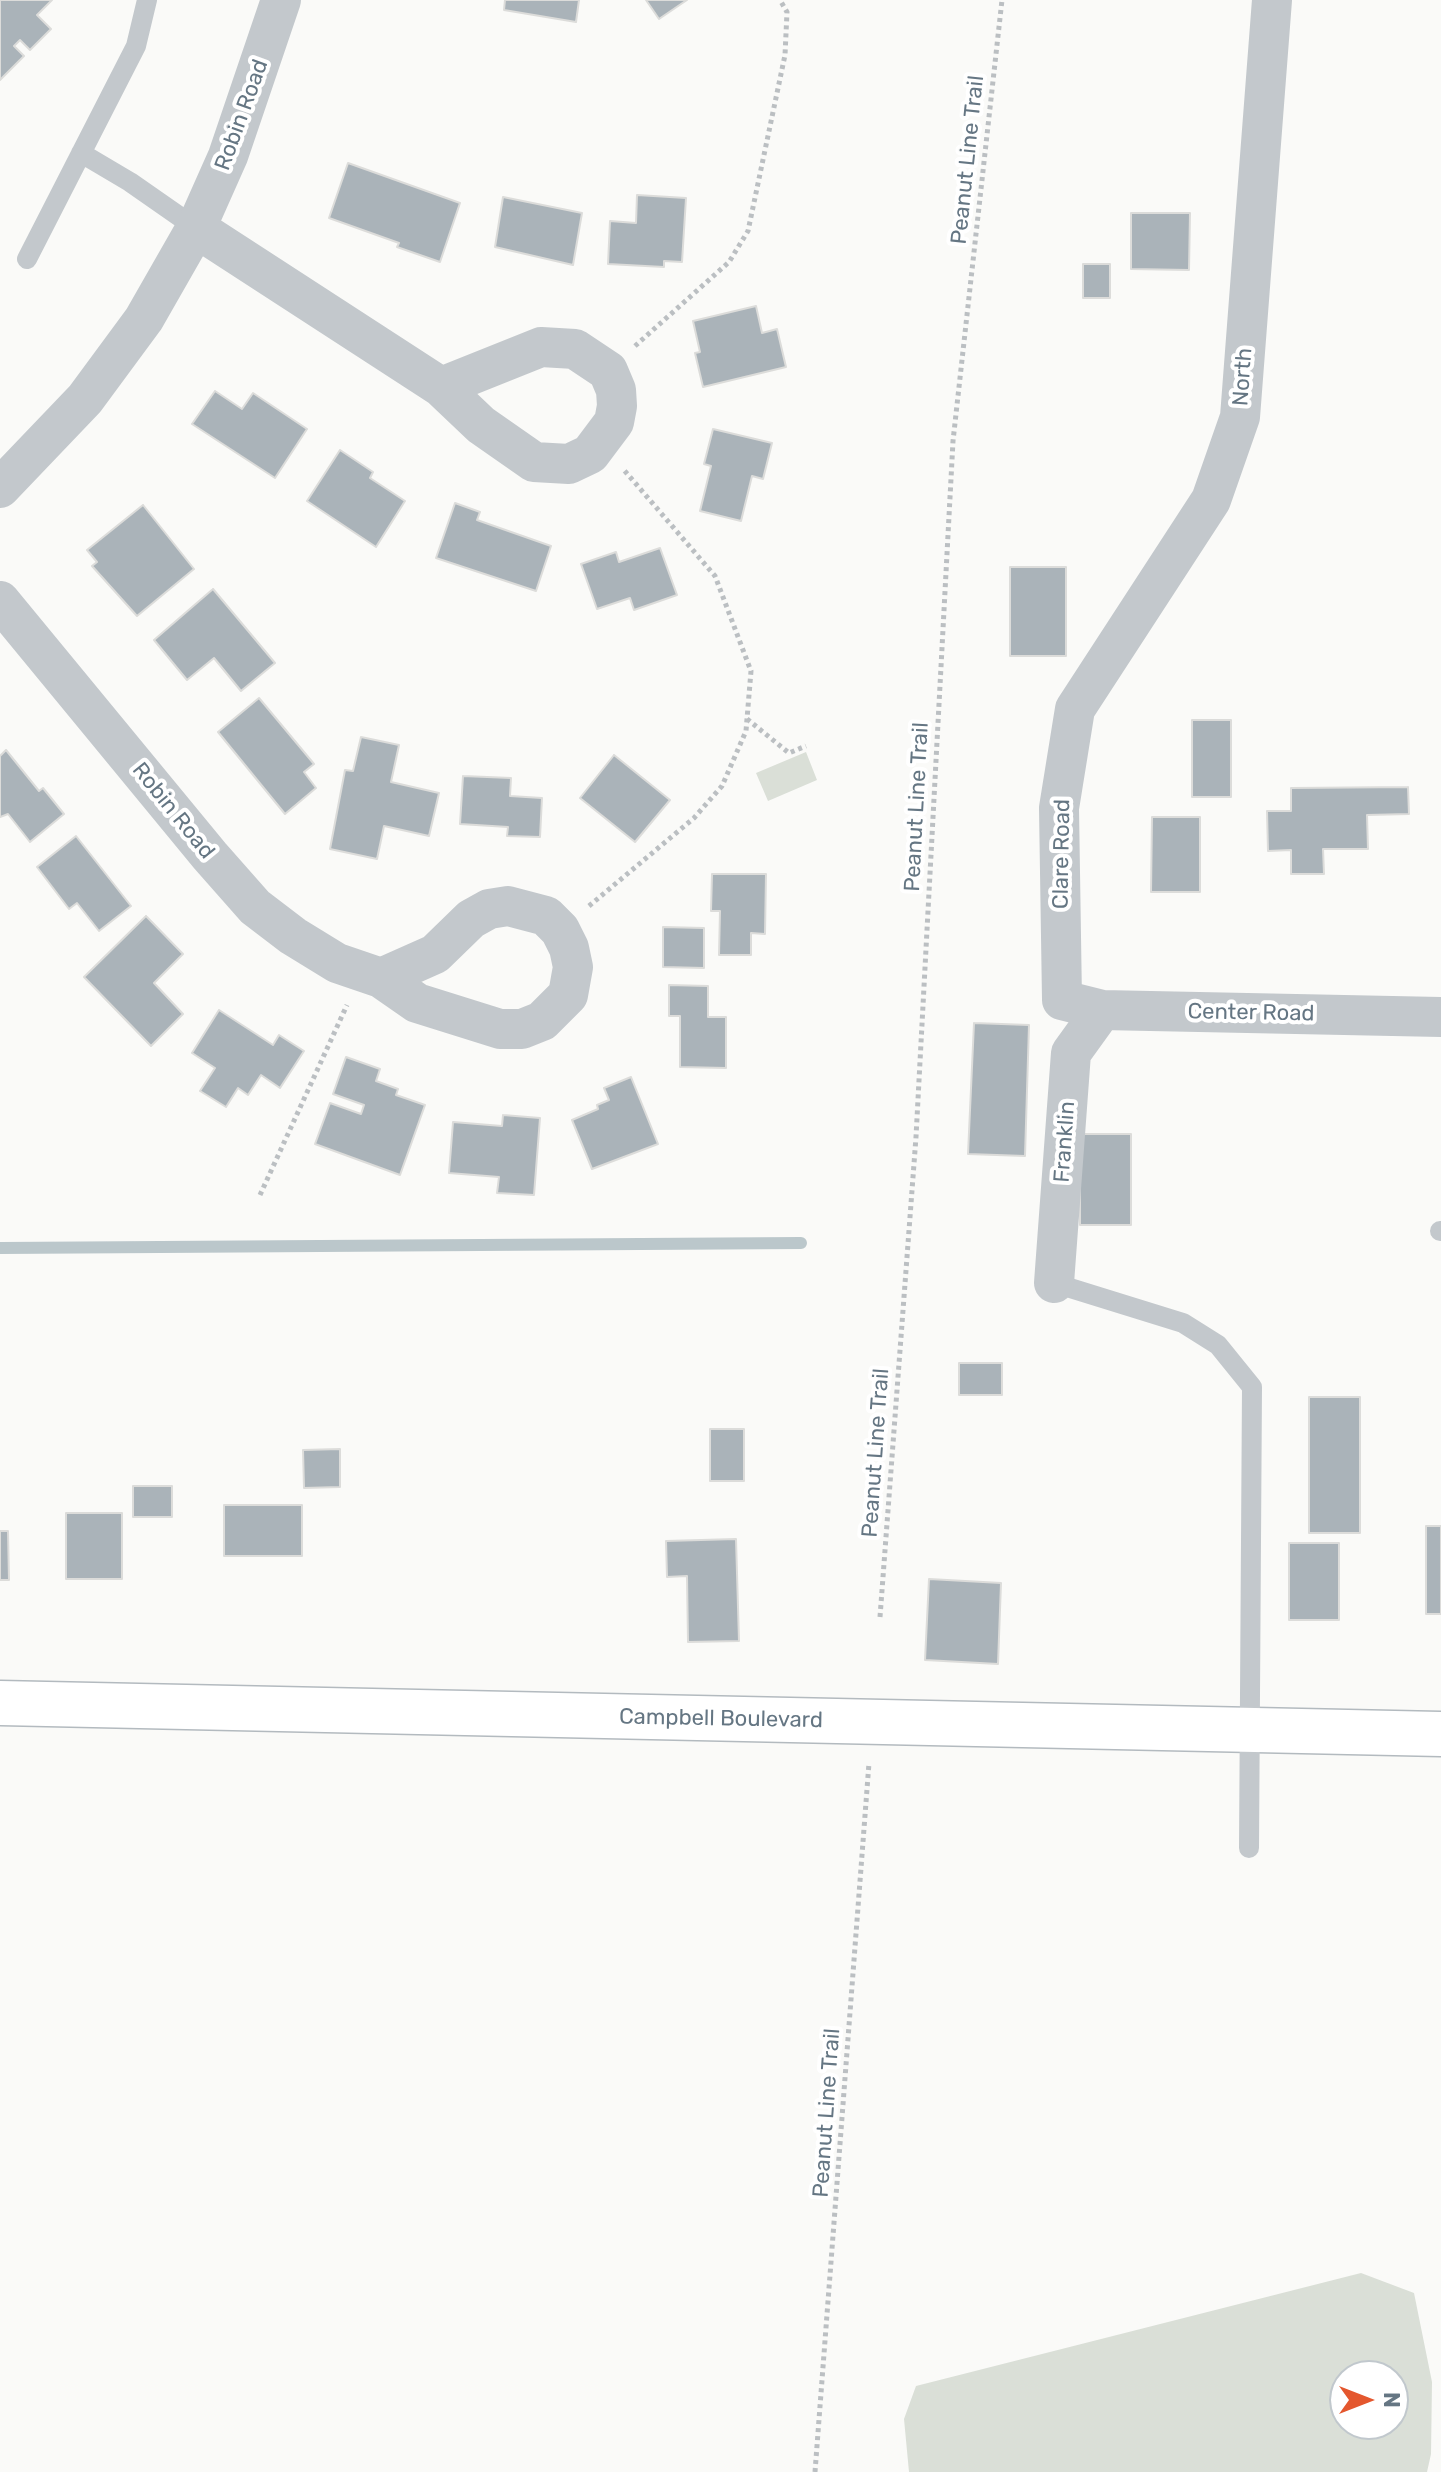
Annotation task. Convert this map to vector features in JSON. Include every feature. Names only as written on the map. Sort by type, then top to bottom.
[{"type":"main road","name":"Campbell Boulevard","points":[[0,1703],[1441,1734]]},
{"type":"street","name":"Robin Road","points":[[0,488],[85,399],[144,319],[196,228],[228,156],[281,0]]},
{"type":"street","name":"North","points":[[1075,709],[1211,500],[1240,417],[1272,0]]},
{"type":"street","points":[[196,228],[441,387],[481,425],[534,462],[569,464],[590,454],[614,422],[617,406],[616,390],[608,371],[575,349],[541,347],[441,387]]},
{"type":"street","name":"Robin Road","points":[[0,601],[255,907],[337,963],[372,975],[417,1003],[500,1029],[522,1029],[542,1021],[568,995],[573,967],[569,948],[560,930]]},
{"type":"street","name":"Clare Road","points":[[1062,1000],[1059,808],[1075,709]]},
{"type":"street","points":[[372,975],[435,954],[471,919],[489,909],[522,907],[546,916],[560,930]]},
{"type":"street","name":"Center Road","points":[[1062,1000],[1102,1010],[1441,1017]]},
{"type":"street","name":"Franklin","points":[[1054,1283],[1071,1053],[1102,1010]]},
{"type":"lane","points":[[27,259],[136,46],[147,0]]},
{"type":"lane","points":[[81,153],[130,182],[196,228]]},
{"type":"lane","points":[[1054,1283],[1183,1323],[1218,1345],[1252,1387],[1249,1848]]},
{"type":"path","points":[[608,371],[729,262],[748,231],[785,55],[787,12],[780,0]]},
{"type":"path","name":"Peanut Line Trail","points":[[880,1617],[916,1137],[953,441],[1002,0]]},
{"type":"path","points":[[560,930],[694,818],[722,786],[746,731],[751,671],[715,576],[601,443]]},
{"type":"path","points":[[747,719],[789,753],[806,746]]},
{"type":"path","points":[[260,1195],[372,975]]},
{"type":"path","name":"Peanut Line Trail","points":[[815,2472],[870,1757]]},
{"type":"shaded area","points":[[806,752],[817,780],[768,801],[756,773]]},
{"type":"shaded area","points":[[1361,2273],[1414,2293],[1432,2382],[1431,2454],[1427,2472],[909,2472],[904,2419],[916,2386]]},
{"type":"building","points":[[0,0],[52,0],[37,15],[51,29],[30,50],[20,40],[14,46],[24,56],[0,80]]},
{"type":"building","points":[[505,0],[579,0],[576,22],[504,10]]},
{"type":"building","points":[[646,0],[687,0],[659,19]]},
{"type":"building","points":[[348,163],[460,203],[440,262],[397,247],[399,243],[329,218]]},
{"type":"building","points":[[637,195],[686,198],[682,262],[664,261],[664,267],[608,264],[610,221],[636,223]]},
{"type":"building","points":[[503,197],[582,213],[573,265],[495,247]]},
{"type":"building","points":[[1131,213],[1190,213],[1189,270],[1131,269]]},
{"type":"building","points":[[1083,264],[1110,264],[1110,298],[1083,298]]},
{"type":"building","points":[[756,306],[762,333],[777,329],[786,367],[703,387],[695,353],[700,352],[693,321]]},
{"type":"building","points":[[215,391],[242,409],[253,393],[307,429],[275,478],[192,424]]},
{"type":"building","points":[[713,429],[772,443],[763,479],[752,476],[741,521],[700,511],[711,466],[704,464]]},
{"type":"building","points":[[340,450],[373,472],[370,478],[405,501],[376,547],[307,501]]},
{"type":"building","points":[[455,503],[480,512],[477,520],[551,546],[536,591],[436,558]]},
{"type":"building","points":[[143,505],[194,569],[137,616],[92,566],[97,562],[87,550]]},
{"type":"building","points":[[660,548],[677,595],[634,610],[630,598],[597,609],[581,564],[616,552],[619,562]]},
{"type":"building","points":[[1010,567],[1066,567],[1066,656],[1010,656]]},
{"type":"building","points":[[213,589],[275,663],[241,691],[214,658],[187,680],[154,640]]},
{"type":"building","points":[[259,698],[314,764],[304,772],[316,788],[285,814],[218,732]]},
{"type":"building","points":[[1192,720],[1231,720],[1231,797],[1192,797]]},
{"type":"building","points":[[361,737],[399,745],[391,782],[439,793],[429,836],[384,826],[377,859],[330,849],[345,770],[353,771]]},
{"type":"building","points":[[6,750],[39,791],[43,788],[64,814],[30,842],[8,814],[0,817],[0,756]]},
{"type":"building","points":[[614,755],[670,800],[635,842],[580,798]]},
{"type":"building","points":[[463,776],[511,778],[510,796],[542,798],[540,837],[507,836],[508,827],[460,824]]},
{"type":"building","points":[[1408,787],[1409,814],[1367,815],[1368,849],[1323,849],[1324,874],[1291,874],[1291,850],[1268,851],[1267,811],[1291,811],[1291,788]]},
{"type":"building","points":[[1152,817],[1200,817],[1200,892],[1151,892]]},
{"type":"building","points":[[76,836],[131,906],[99,931],[77,903],[69,909],[37,867]]},
{"type":"building","points":[[712,874],[766,874],[765,934],[751,933],[751,955],[719,955],[720,911],[711,911]]},
{"type":"building","points":[[146,916],[183,954],[154,983],[183,1014],[151,1046],[84,977]]},
{"type":"building","points":[[663,927],[704,928],[704,968],[663,967]]},
{"type":"building","points":[[669,985],[708,986],[708,1017],[726,1017],[726,1068],[680,1067],[680,1016],[669,1016]]},
{"type":"building","points":[[219,1010],[273,1045],[279,1035],[304,1051],[280,1088],[261,1075],[248,1095],[238,1088],[226,1107],[200,1091],[215,1068],[192,1053]]},
{"type":"building","points":[[974,1023],[1029,1025],[1025,1156],[968,1154]]},
{"type":"building","points":[[346,1057],[380,1069],[376,1081],[398,1089],[396,1095],[425,1105],[400,1175],[315,1144],[330,1103],[361,1114],[364,1105],[333,1094]]},
{"type":"building","points":[[631,1077],[658,1144],[592,1169],[572,1120],[598,1109],[597,1105],[609,1100],[604,1088]]},
{"type":"building","points":[[503,1115],[540,1118],[534,1195],[497,1193],[499,1177],[449,1173],[453,1122],[502,1126]]},
{"type":"building","points":[[1080,1134],[1131,1134],[1131,1225],[1080,1225]]},
{"type":"building","points":[[959,1363],[1002,1363],[1002,1395],[959,1395]]},
{"type":"building","points":[[1309,1397],[1360,1397],[1360,1533],[1309,1533]]},
{"type":"building","points":[[710,1429],[744,1429],[744,1481],[710,1481]]},
{"type":"building","points":[[340,1449],[340,1487],[304,1488],[303,1450]]},
{"type":"building","points":[[133,1486],[172,1486],[172,1517],[133,1517]]},
{"type":"building","points":[[224,1505],[302,1505],[302,1556],[224,1556]]},
{"type":"building","points":[[66,1513],[122,1513],[122,1579],[66,1579]]},
{"type":"building","points":[[1426,1526],[1441,1526],[1441,1614],[1426,1614]]},
{"type":"building","points":[[0,1531],[8,1531],[9,1580],[0,1580]]},
{"type":"building","points":[[736,1539],[739,1641],[688,1642],[687,1576],[667,1577],[666,1541]]},
{"type":"building","points":[[1289,1543],[1339,1543],[1339,1620],[1289,1620]]},
{"type":"building","points":[[929,1579],[1001,1583],[998,1664],[925,1660]]},
{"type":"waterway","points":[[0,1248],[801,1243]]}]
